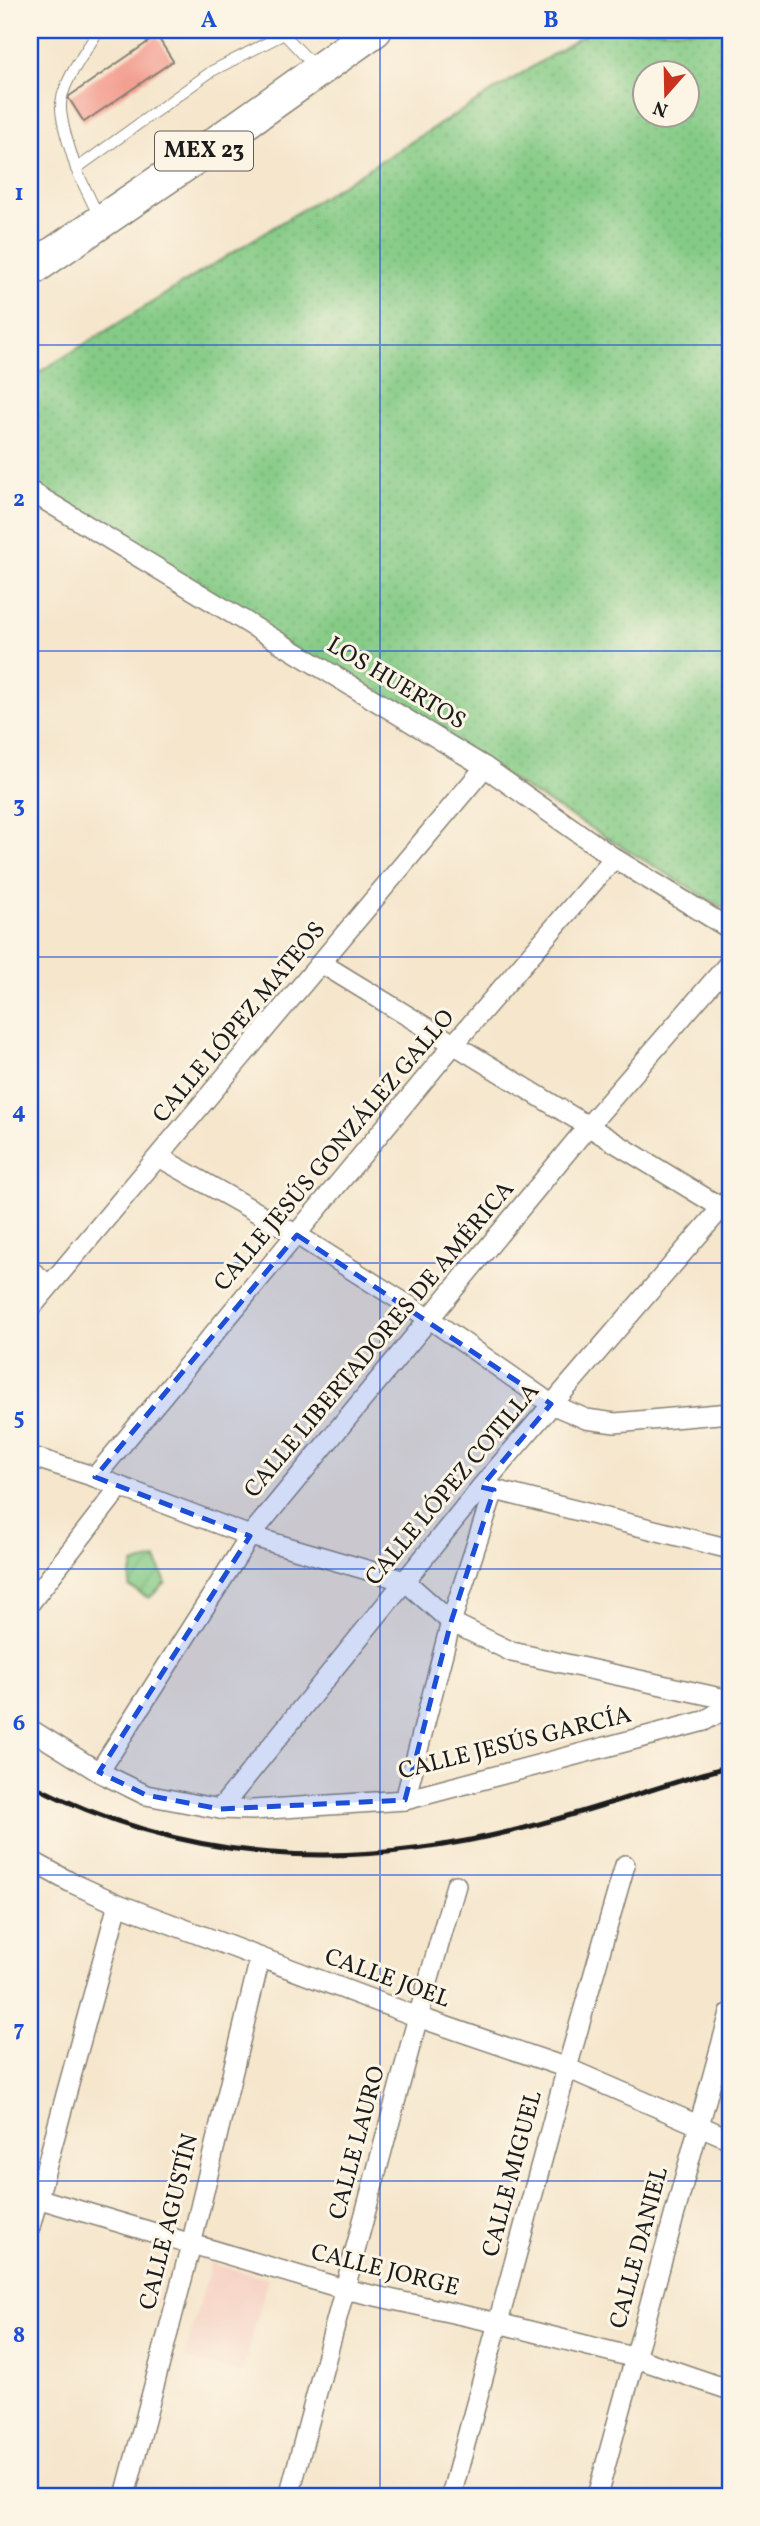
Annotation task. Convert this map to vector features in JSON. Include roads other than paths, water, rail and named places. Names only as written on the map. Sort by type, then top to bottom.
[{"type":"highway","name":"MEX 23","points":[[30,270],[375,30]]},
{"type":"street","name":"LOS HUERTOS","points":[[30,491],[485,767],[614,858],[730,929]]},
{"type":"street","name":"CALLE LÓPEZ MATEOS","points":[[30,1309],[485,767]]},
{"type":"street","name":"CALLE JESÚS GONZÁLEZ GALLO","points":[[95,1477],[454,1044],[614,858]]},
{"type":"street","name":"CALLE LIBERTADORES DE AMÉRICA","points":[[99,1772],[250,1536],[589,1125],[730,962]]},
{"type":"street","points":[[321,963],[727,1206]]},
{"type":"street","points":[[159,1157],[297,1236],[430,1320],[551,1404],[586,1419],[615,1423],[730,1413]]},
{"type":"street","name":"CALLE LÓPEZ COTILLA","points":[[220,1809],[405,1581],[488,1488],[551,1404],[727,1206]]},
{"type":"street","points":[[30,1270],[49,1285]]},
{"type":"street","points":[[30,1456],[95,1477],[250,1536],[405,1581],[451,1622],[512,1652],[729,1700]]},
{"type":"street","points":[[30,1603],[120,1487]]},
{"type":"street","points":[[405,1800],[488,1488],[730,1549]]},
{"type":"street","name":"CALLE JESÚS GARCÍA","points":[[30,1729],[99,1772],[146,1796],[220,1809],[253,1811],[405,1800],[704,1721],[716,1714],[729,1700]]},
{"type":"street","name":"CALLE JOEL","points":[[30,1860],[118,1904],[418,2017],[567,2068],[730,2139]]},
{"type":"street","name":"CALLE MIGUEL","points":[[451,2496],[625,1865]]},
{"type":"street","name":"CALLE LAURO","points":[[289,2496],[456,1885]]},
{"type":"street","points":[[30,2227],[33,2197],[118,1904]]},
{"type":"street","name":"CALLE AGUSTÍN","points":[[125,2496],[191,2245],[260,1958]]},
{"type":"street","name":"CALLE DANIEL","points":[[597,2496],[730,2013]]},
{"type":"street","name":"CALLE JORGE","points":[[33,2197],[344,2289],[498,2323],[636,2358],[730,2390]]},
{"type":"lane","points":[[99,30],[67,84],[60,108],[76,169],[100,220]]},
{"type":"lane","points":[[76,169],[212,71],[281,32],[319,71]]},
{"type":"railway","points":[[30,1784],[89,1811],[148,1831],[208,1845],[268,1853],[329,1855],[391,1852],[516,1830],[730,1766]]}]
